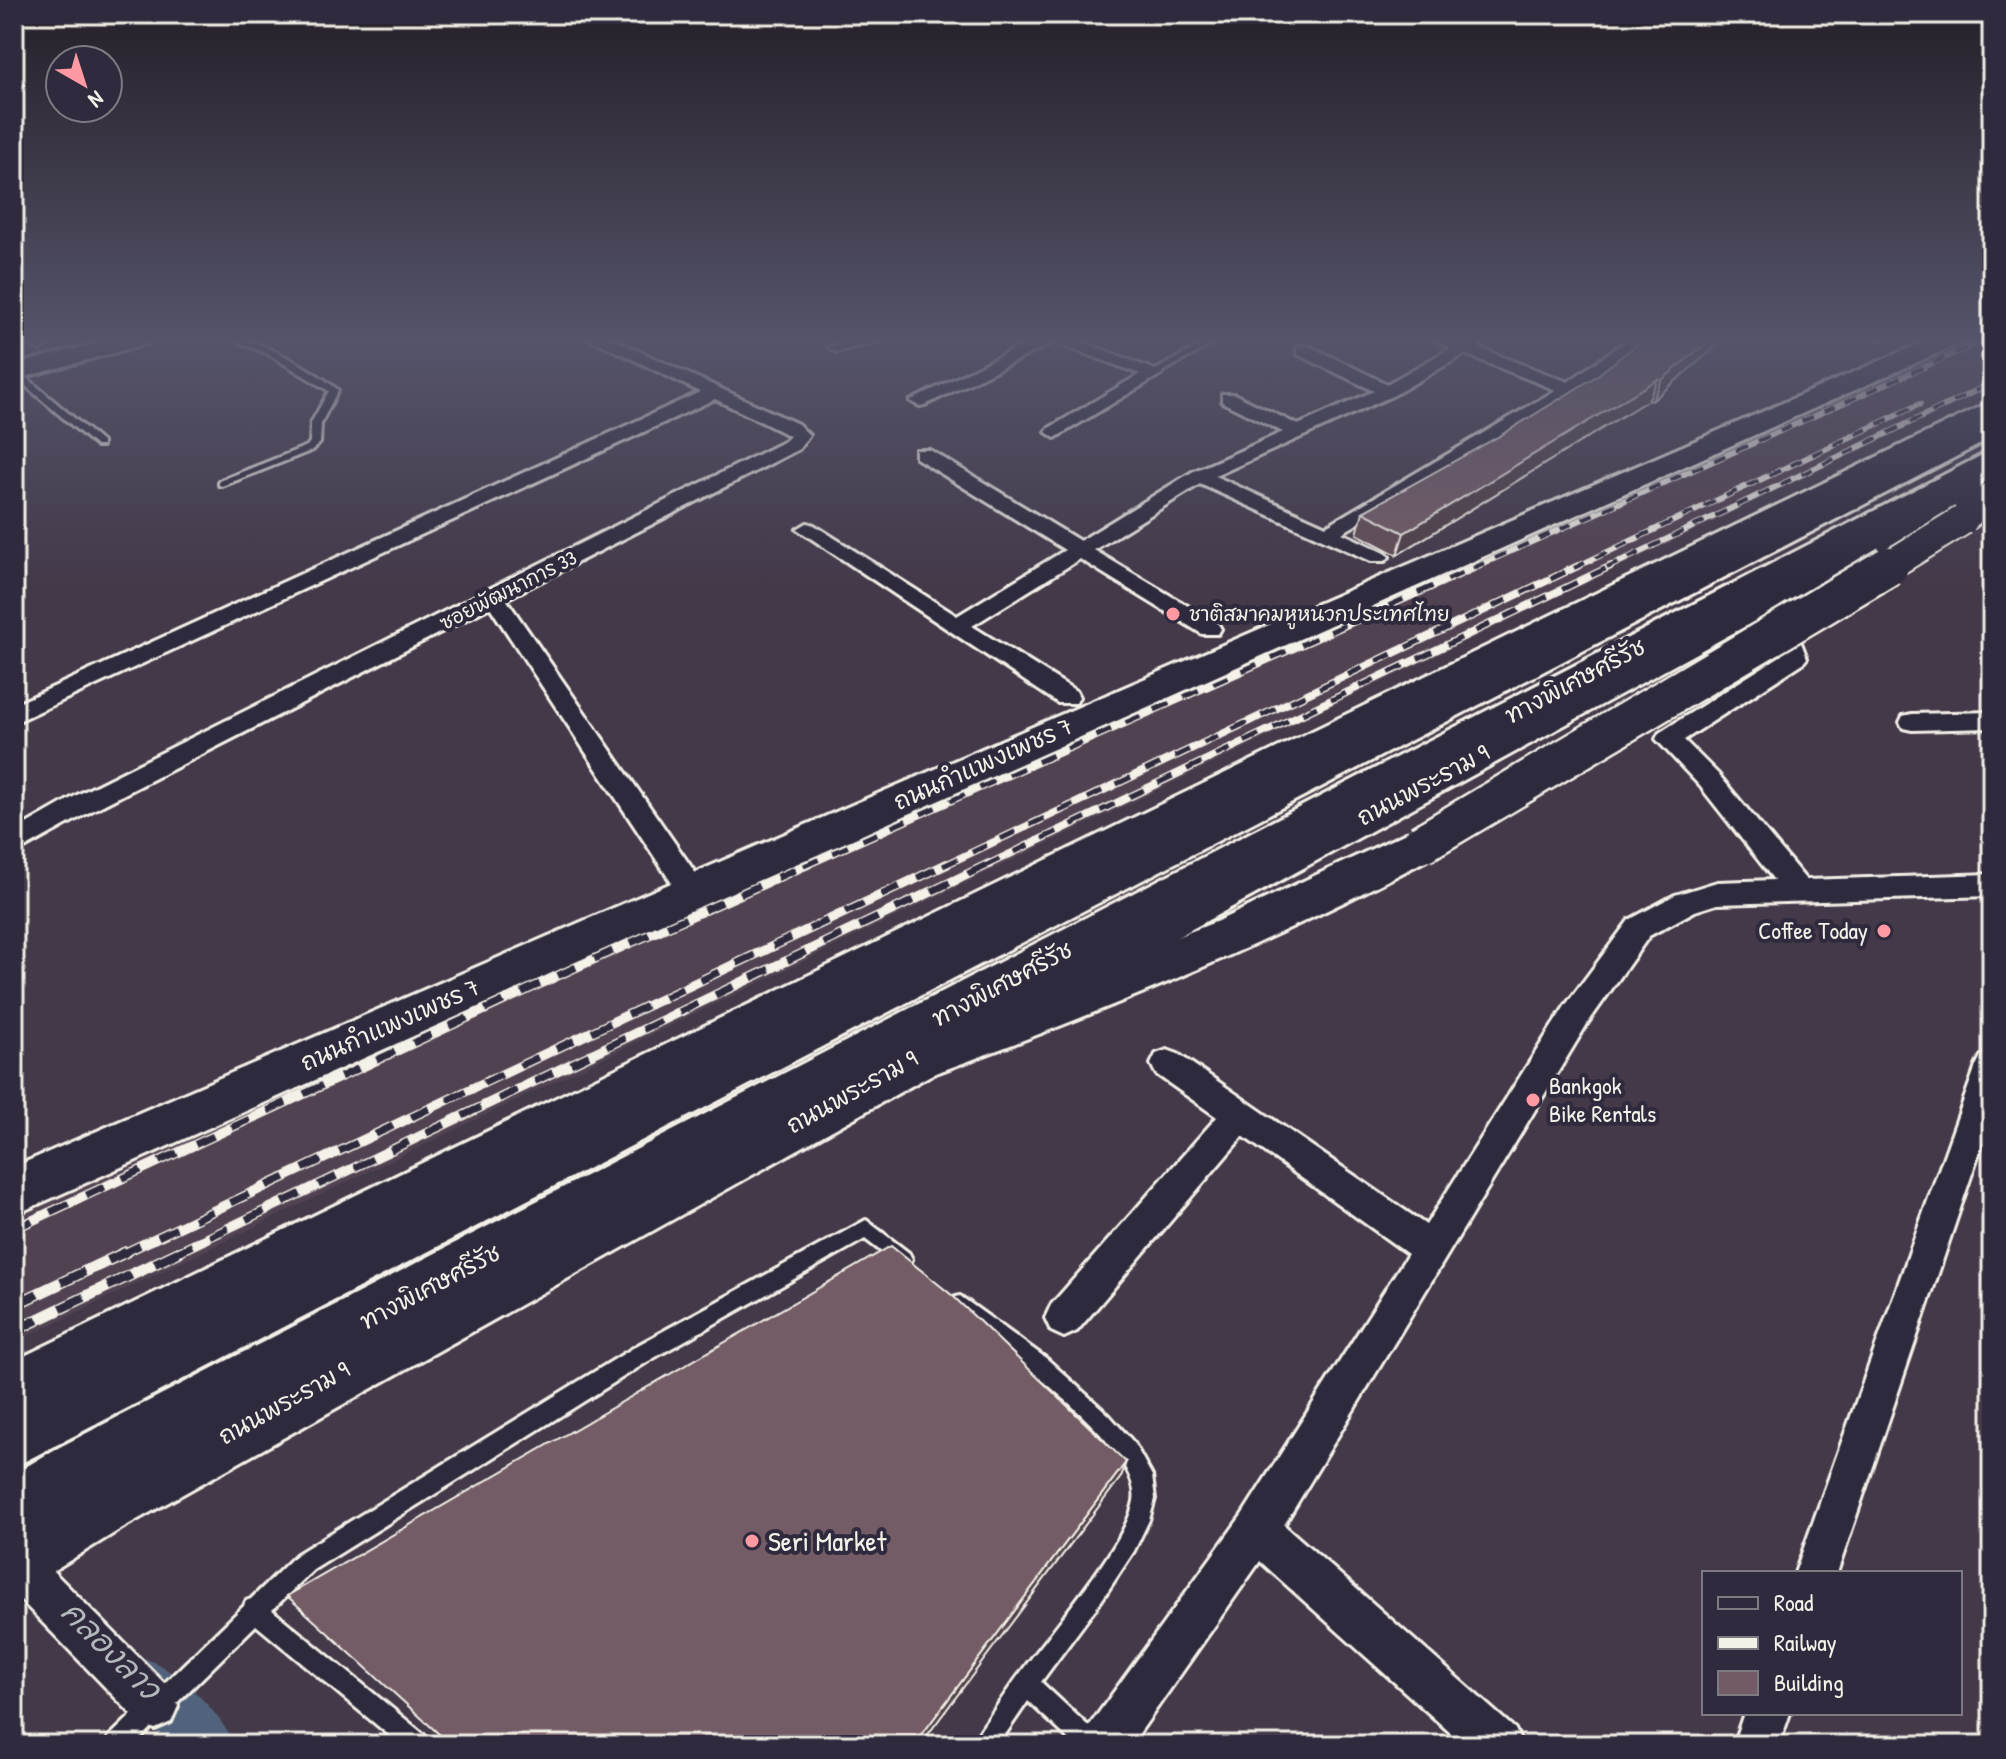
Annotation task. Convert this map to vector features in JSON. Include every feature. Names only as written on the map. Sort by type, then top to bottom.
[{"type":"main road","points":[[14,1394],[1970,420]]},
{"type":"main road","name":"ทางพิเศษศรีรัช","points":[[14,1436],[160,1357],[1992,427]]},
{"type":"main road","name":"ทางพิเศษศรีรัช","points":[[14,1510],[77,1473],[1992,459]]},
{"type":"main road","name":"ถนนพระราม 9","points":[[14,1556],[101,1504],[911,1060],[1992,479]]},
{"type":"main road","points":[[911,1060],[1240,934],[1333,892],[1715,672],[1992,500]]},
{"type":"street","points":[[14,715],[654,420]]},
{"type":"street","name":"ซอยพัฒนาการ 33","points":[[14,844],[100,795],[792,445],[800,435],[774,420]]},
{"type":"street","points":[[1055,432],[1075,420]]},
{"type":"street","points":[[1273,420],[1298,432]]},
{"type":"street","points":[[956,626],[1199,476],[1324,420]]},
{"type":"street","points":[[1326,534],[1518,420]]},
{"type":"street","name":"ถนนกำแพงเพชร 7","points":[[14,1191],[1765,420]]},
{"type":"street","points":[[923,454],[1210,629]]},
{"type":"street","points":[[1199,476],[1378,557]]},
{"type":"street","points":[[807,529],[1067,697]]},
{"type":"street","points":[[1773,596],[1795,658],[1668,739],[1709,780],[1797,889]]},
{"type":"street","points":[[494,597],[693,892]]},
{"type":"street","points":[[1912,722],[1992,720]]},
{"type":"street","points":[[1103,1745],[1257,1530],[1576,1015],[1639,928],[1685,903],[1717,893],[1992,885]]},
{"type":"street","points":[[1167,1064],[1431,1249]]},
{"type":"street","points":[[1817,1571],[1992,1066]]},
{"type":"street","points":[[1064,1318],[1240,1115]]},
{"type":"street","points":[[1257,1530],[1499,1745]]},
{"type":"street","points":[[14,1562],[155,1706]]},
{"type":"street","points":[[1756,1745],[1766,1715]]},
{"type":"lane","points":[[73,420],[99,444]]},
{"type":"lane","points":[[222,483],[310,448],[315,443],[318,420]]},
{"type":"lane","points":[[117,1745],[305,1562],[645,1352],[866,1229],[914,1268]]},
{"type":"lane","points":[[939,1287],[1108,1424],[1137,1462],[1146,1497],[1130,1539],[984,1745]]},
{"type":"lane","points":[[254,1609],[419,1745]]},
{"type":"lane","points":[[1026,1684],[1092,1745]]},
{"type":"shaded area","points":[[1759,420],[1924,420],[14,1343],[14,1181]]},
{"type":"building","points":[[1525,420],[1590,420],[1404,533],[1363,512]]},
{"type":"building","name":"Seri Market","points":[[891,1246],[953,1296],[1126,1462],[914,1745],[451,1745],[287,1596]]},
{"type":"waterway","name":"คลองลาว","points":[[145,1684],[207,1745]]},
{"type":"railway","points":[[1473,568],[1805,420]]},
{"type":"railway","points":[[1574,568],[1886,420]]},
{"type":"railway","points":[[1607,568],[1915,420]]},
{"type":"railway","points":[[804,866],[1478,566]]},
{"type":"railway","points":[[943,866],[1578,566]]},
{"type":"railway","points":[[985,866],[1611,566]]},
{"type":"railway","points":[[14,1229],[572,969],[808,864]]},
{"type":"railway","points":[[122,1254],[947,864]]},
{"type":"railway","points":[[174,1254],[989,864]]},
{"type":"railway","points":[[14,1305],[126,1252]]},
{"type":"railway","points":[[14,1331],[179,1252]]},
{"type":"place","name":"ชาติสมาคมหูหนวกประเทศไทย","points":[[1173,614]]},
{"type":"place","name":"Coffee Today","points":[[1884,931]]},
{"type":"place","name":"Bankgok Bike Rentals","points":[[1533,1100]]},
{"type":"place","name":"Seri Market","points":[[752,1541]]}]
